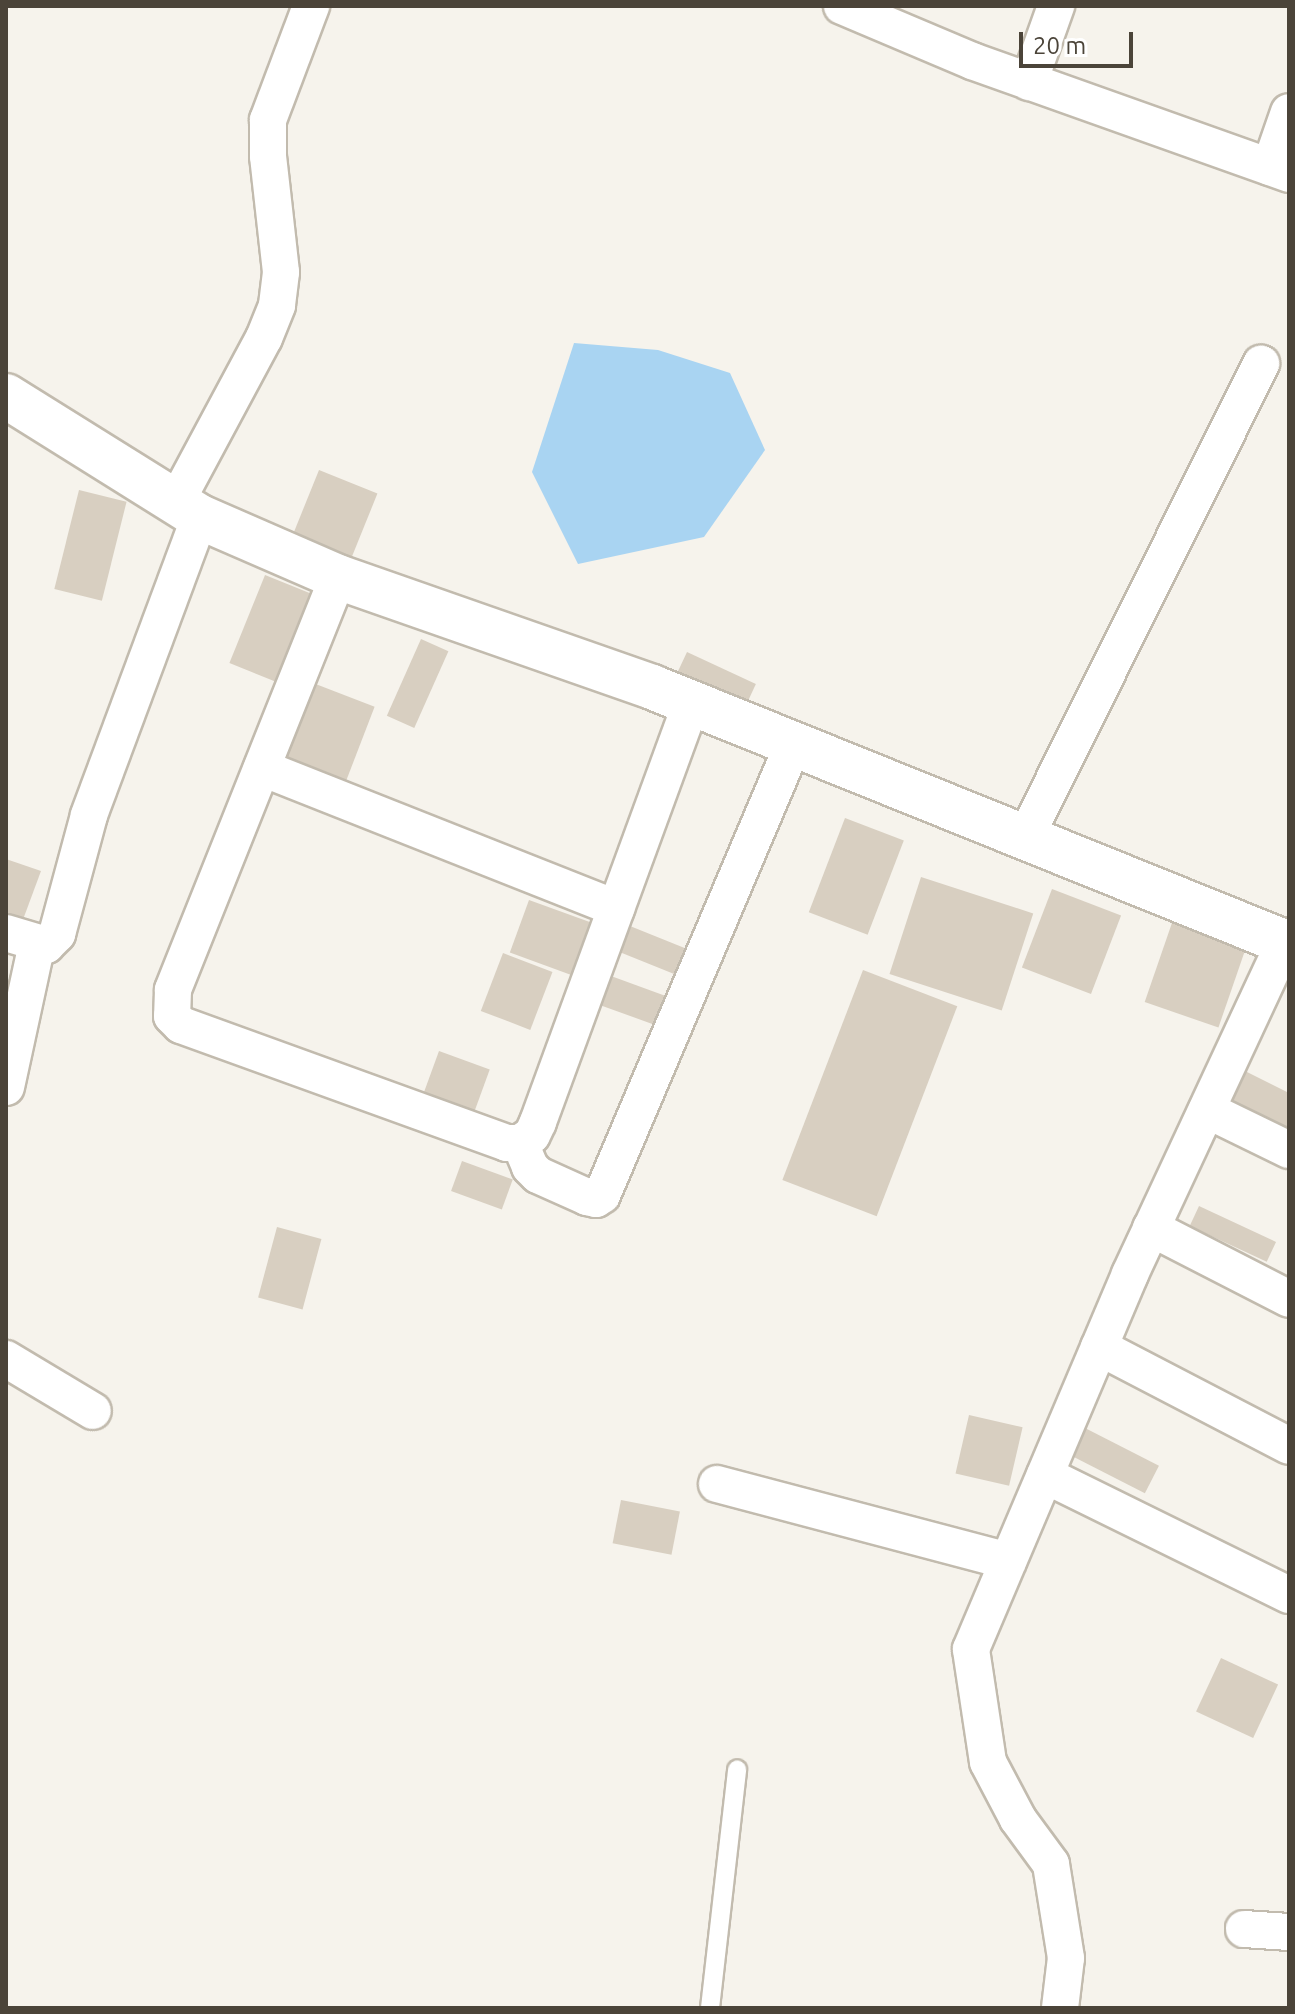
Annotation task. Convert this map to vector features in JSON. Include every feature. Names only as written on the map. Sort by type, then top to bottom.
[{"type":"street","points":[[6,1087],[21,938],[46,945],[57,934],[89,815],[188,509],[277,305],[281,272],[268,156],[268,120],[311,6]]},
{"type":"street","points":[[842,6],[1029,82],[1279,170],[1289,112]]},
{"type":"street","points":[[1029,82],[1056,6]]},
{"type":"street","points":[[1025,838],[1261,364]]},
{"type":"street","points":[[6,396],[188,509],[338,577],[691,703],[1287,943],[1151,1228],[971,1649],[988,1762],[1018,1819],[1051,1864],[1066,1958],[1060,2008]]},
{"type":"street","points":[[338,577],[173,990],[172,1016],[181,1025],[507,1143],[520,1143],[532,1135],[538,1122],[691,703]]},
{"type":"street","points":[[520,1143],[530,1167],[538,1175],[587,1197],[596,1199],[602,1195],[793,744]]},
{"type":"street","points":[[262,768],[616,908]]},
{"type":"street","points":[[1207,1110],[1289,1150]]},
{"type":"street","points":[[1151,1228],[1289,1299]]},
{"type":"street","points":[[1099,1347],[1289,1446]]},
{"type":"street","points":[[6,1359],[93,1411]]},
{"type":"street","points":[[1045,1475],[1289,1595]]},
{"type":"street","points":[[717,1484],[1008,1561]]},
{"type":"street","points":[[1244,1929],[1289,1932]]},
{"type":"lane","points":[[710,2008],[737,1770]]},
{"type":"water","points":[[574,343],[658,350],[730,373],[765,450],[704,537],[578,564],[532,472]]},
{"type":"building","points":[[319,470],[377,494],[346,571],[288,547]]},
{"type":"building","points":[[79,490],[127,502],[102,601],[54,589]]},
{"type":"building","points":[[265,575],[313,594],[278,683],[229,663]]},
{"type":"building","points":[[421,639],[448,651],[414,728],[387,716]]},
{"type":"building","points":[[687,652],[756,684],[742,715],[673,683]]},
{"type":"building","points":[[313,683],[375,707],[342,792],[280,768]]},
{"type":"building","points":[[845,818],[904,841],[868,935],[809,912]]},
{"type":"building","points":[[6,859],[41,871],[21,925],[6,920]]},
{"type":"building","points":[[921,877],[1033,913],[1002,1010],[889,974]]},
{"type":"building","points":[[1052,889],[1121,916],[1091,994],[1022,967]]},
{"type":"building","points":[[529,900],[594,924],[575,976],[510,953]]},
{"type":"building","points":[[1174,917],[1248,942],[1218,1027],[1145,1002]]},
{"type":"building","points":[[625,924],[698,954],[688,980],[615,950]]},
{"type":"building","points":[[503,953],[552,972],[530,1030],[481,1011]]},
{"type":"building","points":[[863,970],[957,1006],[877,1216],[782,1180]]},
{"type":"building","points":[[611,976],[679,1001],[668,1030],[600,1005]]},
{"type":"building","points":[[439,1051],[490,1069],[472,1119],[421,1101]]},
{"type":"building","points":[[1245,1071],[1289,1093],[1289,1142],[1225,1110]]},
{"type":"building","points":[[462,1161],[513,1179],[502,1210],[451,1191]]},
{"type":"building","points":[[1199,1206],[1276,1242],[1267,1262],[1190,1226]]},
{"type":"building","points":[[277,1227],[321,1239],[303,1309],[258,1298]]},
{"type":"building","points":[[969,1415],[1023,1427],[1009,1486],[956,1473]]},
{"type":"building","points":[[1085,1428],[1159,1466],[1145,1493],[1071,1456]]},
{"type":"building","points":[[621,1500],[680,1511],[672,1555],[613,1543]]},
{"type":"building","points":[[1221,1658],[1278,1685],[1253,1738],[1196,1711]]}]
